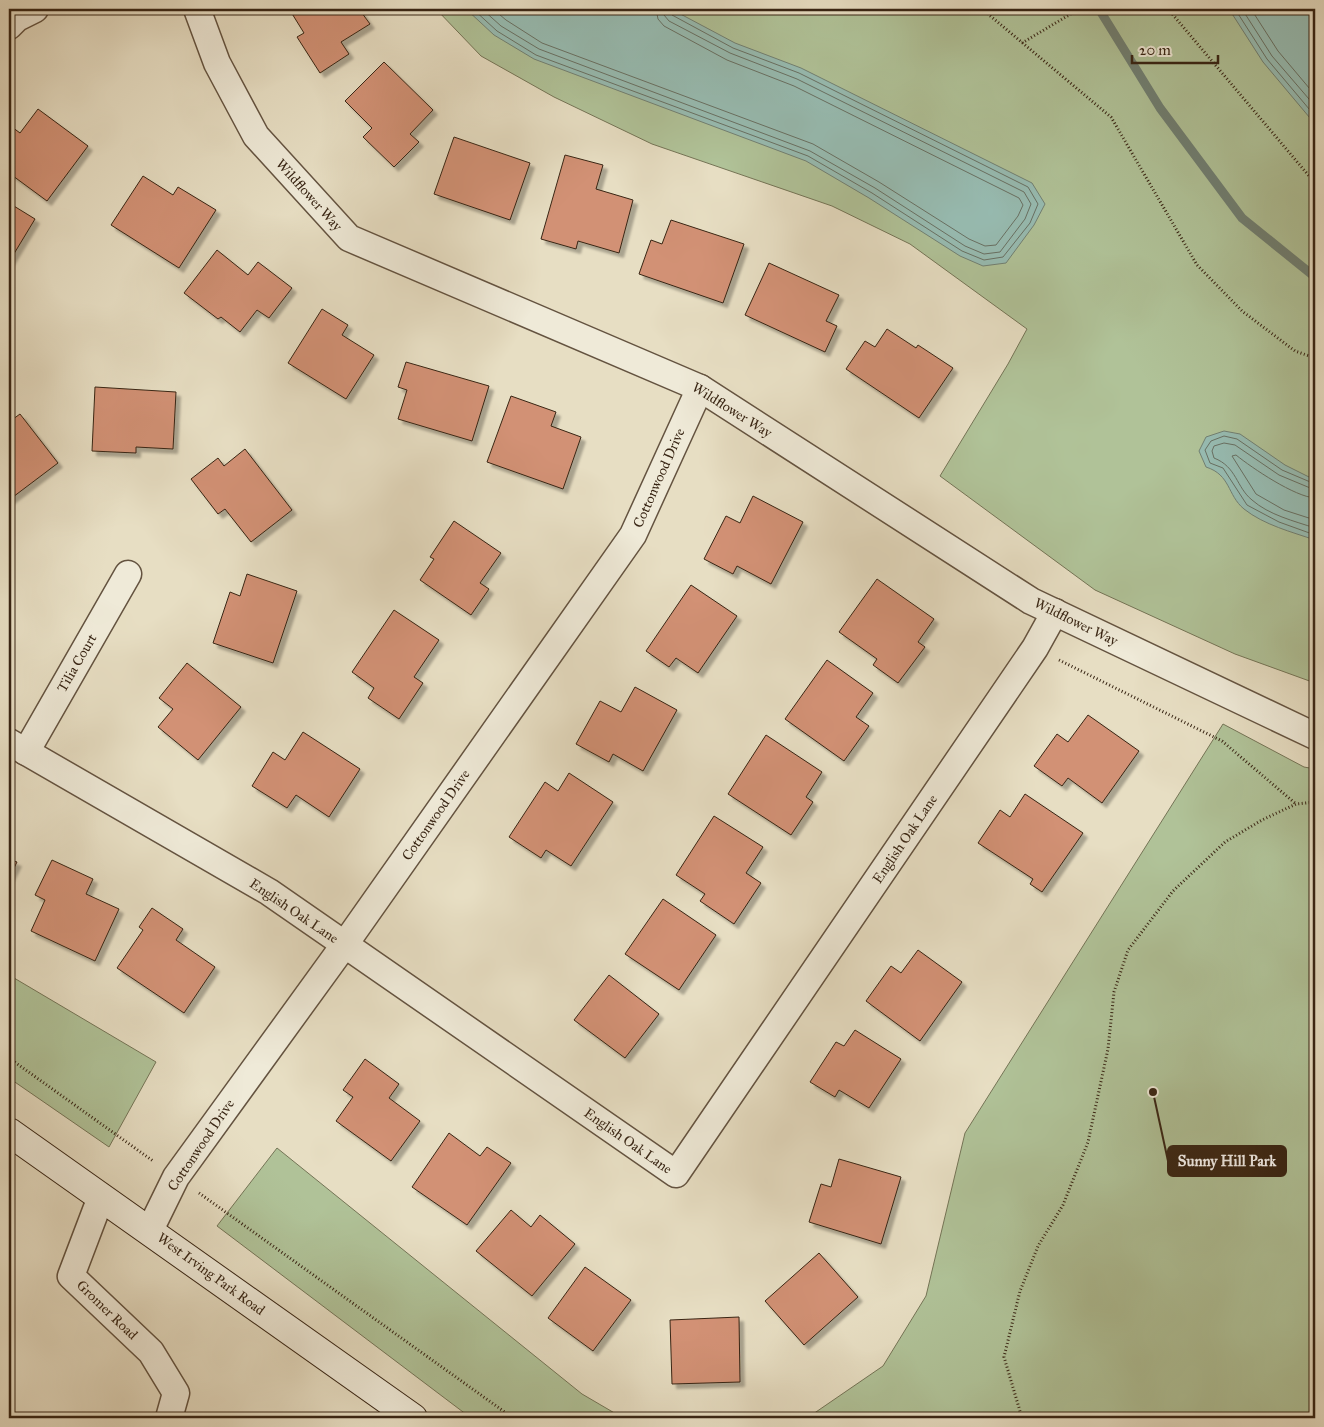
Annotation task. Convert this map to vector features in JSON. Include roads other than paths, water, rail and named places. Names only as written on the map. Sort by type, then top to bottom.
[{"type":"main road","name":"West Irving Park Road","points":[[9,1132],[413,1418]]},
{"type":"street","points":[[9,26],[17,18],[35,9]]},
{"type":"street","name":"Wildflower Way","points":[[197,9],[217,63],[256,136],[349,238],[700,388],[1031,601],[1315,736]]},
{"type":"street","name":"Cottonwood Drive","points":[[150,1230],[176,1177],[344,944],[633,535],[700,388]]},
{"type":"street","name":"Tilia Court","points":[[17,747],[128,574]]},
{"type":"street","name":"English Oak Lane","points":[[17,747],[269,892],[676,1174],[1036,648],[1055,612]]},
{"type":"street","name":"Gromer Road","points":[[101,1197],[71,1276],[150,1352],[176,1393],[169,1418]]},
{"type":"water","points":[[466,9],[671,9],[735,43],[801,68],[1032,183],[1045,204],[1034,225],[1006,263],[983,266],[960,256],[869,198],[806,161],[534,59],[494,35]]},
{"type":"water","points":[[1229,9],[1315,9],[1315,124],[1263,62]]},
{"type":"water","points":[[1224,431],[1240,434],[1285,465],[1315,480],[1315,540],[1278,528],[1252,515],[1234,498],[1225,480],[1206,467],[1199,451],[1206,437]]},
{"type":"waterway","points":[[1099,9],[1160,108],[1242,218],[1315,277]]},
{"type":"place","name":"Sunny Hill Park","points":[[1153,1092]]}]
